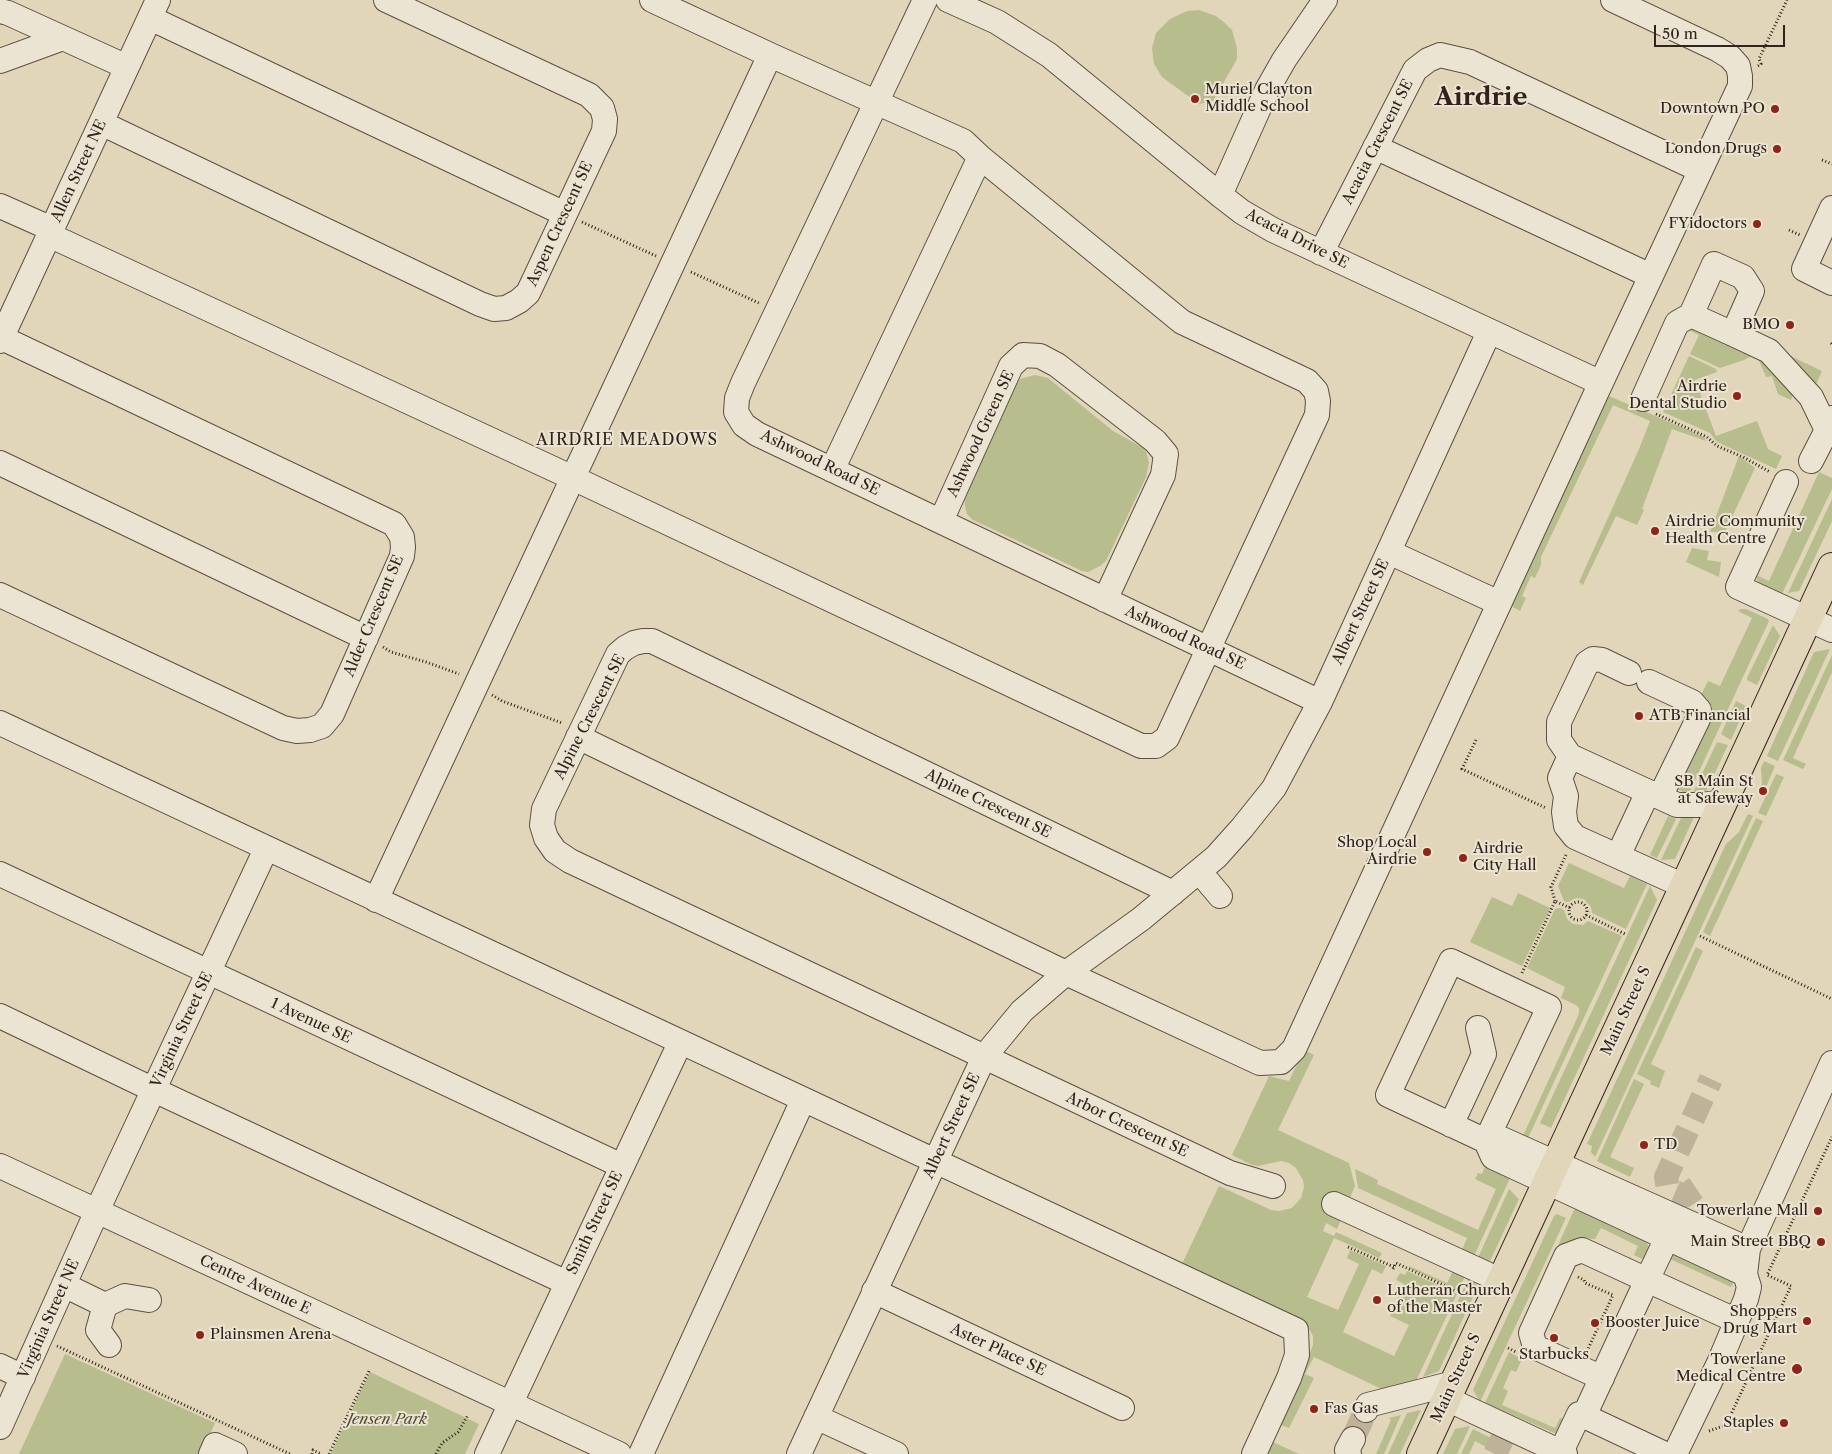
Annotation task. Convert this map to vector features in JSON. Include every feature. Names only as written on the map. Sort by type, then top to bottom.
[{"type":"main road","name":"Main Street S","points":[[1421,1454],[1723,802],[1820,625],[1832,567]]},
{"type":"street","name":"Aspen Crescent SE","points":[[101,123],[471,300],[494,308],[506,308],[519,301],[528,293],[604,131],[605,119],[602,108],[589,95],[386,0]]},
{"type":"street","points":[[0,206],[51,232],[1141,746],[1156,746],[1167,738],[1317,415],[1318,401],[1316,391],[1307,382],[1182,322],[980,157],[963,141],[876,104],[652,0]]},
{"type":"street","name":"Ashwood Road SE","points":[[924,0],[737,398],[736,412],[744,425],[757,434],[1320,702]]},
{"type":"street","name":"Acacia Drive SE","points":[[948,0],[997,22],[1050,55],[1242,212],[1273,230],[1321,253],[1601,383]]},
{"type":"street","points":[[1220,195],[1267,90],[1284,60],[1325,0]]},
{"type":"street","points":[[578,737],[1066,973],[1260,1063],[1281,1062],[1294,1049],[1740,86],[1738,66],[1718,49],[1613,0]]},
{"type":"street","points":[[154,9],[565,214]]},
{"type":"street","name":"Allen Street NE","points":[[1,339],[154,9]]},
{"type":"street","points":[[0,11],[127,67]]},
{"type":"street","points":[[0,62],[63,38]]},
{"type":"street","points":[[376,900],[770,55]]},
{"type":"street","name":"Acacia Crescent SE","points":[[1321,253],[1415,70],[1428,60],[1440,55],[1470,62],[1700,170]]},
{"type":"street","points":[[1376,147],[1651,276]]},
{"type":"street","points":[[832,470],[980,157]]},
{"type":"street","points":[[1832,208],[1804,269],[1832,283]]},
{"type":"street","points":[[1648,406],[1677,323],[1691,315],[1714,264],[1743,277],[1752,291],[1732,334]]},
{"type":"street","points":[[1691,315],[1769,351],[1811,396],[1830,427],[1811,461]]},
{"type":"street","name":"Albert Street SE","points":[[799,1454],[984,1057],[1022,1012],[1066,973],[1141,919],[1216,857],[1274,788],[1320,702],[1489,332]]},
{"type":"street","name":"Alder Crescent SE","points":[[0,595],[283,728],[297,731],[310,730],[322,726],[332,714],[402,556],[402,537],[394,524],[1,339]]},
{"type":"street","name":"Ashwood Green SE","points":[[941,521],[1011,366],[1023,356],[1040,356],[1057,365],[1155,441],[1166,454],[1163,475],[1105,600]]},
{"type":"street","points":[[0,463],[366,638]]},
{"type":"street","points":[[1786,482],[1738,587],[1820,625]]},
{"type":"street","points":[[1389,552],[1499,603]]},
{"type":"street","name":"Alpine Crescent SE","points":[[984,1057],[570,861],[555,851],[546,838],[542,825],[544,809],[618,654],[634,643],[652,642],[1173,894]]},
{"type":"street","points":[[1618,856],[1654,795],[1698,719],[1698,710],[1692,702],[1602,660],[1594,660],[1587,664],[1581,672],[1558,722],[1559,740],[1570,756],[1654,795],[1677,805],[1702,805],[1723,802]]},
{"type":"street","points":[[0,723],[1296,1330],[1296,1355],[1289,1378],[1254,1454]]},
{"type":"street","points":[[1570,756],[1560,778],[1566,796],[1564,812],[1566,826],[1575,837],[1684,886]]},
{"type":"street","name":"Virginia Street SE","points":[[98,1211],[266,849]]},
{"type":"street","points":[[1199,871],[1220,896]]},
{"type":"street","name":"1 Avenue SE","points":[[0,874],[622,1166]]},
{"type":"street","points":[[1486,1141],[1549,1007],[1451,961],[1388,1095],[1486,1141],[1493,1158],[1552,1173],[1748,1249]]},
{"type":"street","points":[[0,1016],[568,1283]]},
{"type":"street","points":[[1451,1125],[1484,1054],[1478,1028]]},
{"type":"street","name":"Smith Street SE","points":[[487,1454],[680,1043]]},
{"type":"street","name":"Arbor Crescent SE","points":[[984,1057],[1230,1173],[1274,1186]]},
{"type":"street","points":[[1667,1238],[1584,1416],[1676,1453],[1737,1321],[1749,1287],[1745,1274],[1748,1249],[1832,1063]]},
{"type":"street","points":[[641,1454],[803,1100]]},
{"type":"street","name":"Centre Avenue E","points":[[0,1166],[619,1454]]},
{"type":"street","points":[[1552,1173],[1667,1238],[1745,1274]]},
{"type":"street","points":[[1334,1204],[1502,1281]]},
{"type":"street","name":"Virginia Street NE","points":[[0,1427],[98,1211]]},
{"type":"street","points":[[1602,1378],[1535,1347],[1530,1333],[1566,1256],[1582,1250],[1737,1321]]},
{"type":"street","points":[[64,1286],[105,1304],[125,1296],[149,1300]]},
{"type":"street","name":"Aster Place SE","points":[[874,1292],[1122,1408]]},
{"type":"street","points":[[105,1304],[98,1330],[108,1345]]},
{"type":"street","points":[[0,1366],[23,1377]]},
{"type":"street","points":[[1366,1410],[1368,1405],[1450,1391],[1563,1453],[1579,1414]]},
{"type":"street","points":[[816,1417],[896,1454]]},
{"type":"street","points":[[211,1454],[215,1445],[235,1454]]},
{"type":"path","points":[[1740,76],[1761,64],[1759,59],[1787,0]]},
{"type":"path","points":[[1822,160],[1832,164]]},
{"type":"path","points":[[1648,406],[1707,437],[1716,446],[1743,457],[1786,482]]},
{"type":"path","points":[[1476,740],[1462,769],[1552,811]]},
{"type":"path","points":[[1514,990],[1555,901],[1551,887],[1575,837]]},
{"type":"path","points":[[1555,901],[1570,908]]},
{"type":"path","points":[[1570,908],[1577,903],[1582,904],[1586,908],[1586,916]]},
{"type":"path","points":[[1570,908],[1570,914],[1573,918],[1582,919],[1586,916]]},
{"type":"path","points":[[1586,916],[1624,934]]},
{"type":"path","points":[[1700,936],[1832,999]]},
{"type":"path","points":[[1701,1435],[1726,1425],[1791,1286],[1767,1275],[1832,1137]]},
{"type":"path","points":[[1348,1247],[1393,1268],[1396,1263],[1460,1293]]},
{"type":"path","points":[[1560,1269],[1613,1295],[1586,1353]]},
{"type":"path","points":[[40,1338],[290,1454]]},
{"type":"path","points":[[329,1454],[370,1369]]},
{"type":"path","points":[[436,1454],[442,1443],[458,1432],[468,1415]]},
{"type":"path","points":[[312,1454],[314,1450],[321,1454]]},
{"type":"green space","points":[[1199,10],[1216,16],[1232,30],[1237,48],[1237,59],[1213,101],[1199,104],[1162,77],[1154,64],[1152,48],[1156,33],[1170,19],[1187,11]]},
{"type":"green space","points":[[1688,324],[1754,355],[1720,368],[1690,354],[1699,335],[1686,329]]},
{"type":"green space","points":[[1780,351],[1822,371],[1815,387]]},
{"type":"green space","points":[[1689,356],[1716,369],[1717,372],[1695,380],[1716,436],[1757,421],[1768,449],[1782,456],[1776,469],[1717,442],[1710,433],[1663,412]]},
{"type":"green space","points":[[1757,356],[1765,360],[1793,393],[1791,400],[1778,394],[1772,376],[1766,377]]},
{"type":"green space","points":[[1035,375],[1048,378],[1113,431],[1145,449],[1149,462],[1146,477],[1106,561],[1088,572],[1082,571],[973,520],[967,514],[964,497],[965,491],[1017,383],[1020,379]]},
{"type":"green space","points":[[1609,396],[1704,437],[1706,441],[1672,429],[1637,525],[1616,516],[1583,585],[1579,582],[1650,421],[1613,405],[1541,557],[1541,565],[1535,578],[1531,576],[1522,596],[1526,598],[1520,611],[1511,606]]},
{"type":"green space","points":[[1739,456],[1755,468],[1725,532],[1710,532]]},
{"type":"green space","points":[[1819,472],[1832,478],[1832,489],[1781,593],[1758,582],[1756,575],[1769,581]]},
{"type":"green space","points":[[1832,499],[1832,521],[1799,591],[1788,593]]},
{"type":"green space","points":[[1692,548],[1709,551],[1707,560],[1721,562],[1719,577],[1686,562]]},
{"type":"green space","points":[[1746,609],[1769,621],[1689,793],[1683,792],[1676,788],[1711,710],[1708,703],[1704,701],[1705,697],[1701,695],[1708,681],[1720,686],[1752,618],[1738,611]]},
{"type":"green space","points":[[1773,625],[1780,636],[1757,685],[1747,680],[1747,678]]},
{"type":"green space","points":[[1830,649],[1778,761],[1767,756],[1814,652]]},
{"type":"green space","points":[[1832,655],[1832,672],[1793,758],[1806,764],[1803,769],[1783,760]]},
{"type":"green space","points":[[1736,701],[1746,706],[1731,740],[1721,734]]},
{"type":"green space","points":[[1717,742],[1728,745],[1705,794],[1692,795]]},
{"type":"green space","points":[[1764,761],[1775,766],[1763,794],[1759,792],[1762,784],[1761,768]]},
{"type":"green space","points":[[1776,774],[1784,777],[1766,816],[1758,813]]},
{"type":"green space","points":[[1748,814],[1753,816],[1595,1157],[1591,1152],[1592,1146],[1587,1144],[1726,844],[1739,832]]},
{"type":"green space","points":[[1668,816],[1676,819],[1657,858],[1650,855]]},
{"type":"green space","points":[[1694,817],[1675,859],[1661,860],[1681,818]]},
{"type":"green space","points":[[1756,818],[1763,821],[1710,936],[1703,932]]},
{"type":"green space","points":[[1569,863],[1624,888],[1630,876],[1647,884],[1626,929],[1592,913],[1591,907],[1584,899],[1576,898],[1568,902],[1564,901],[1558,886]]},
{"type":"green space","points":[[1650,886],[1657,900],[1551,1128],[1540,1123]]},
{"type":"green space","points":[[1518,893],[1550,908],[1522,966],[1470,942],[1492,897],[1512,906]]},
{"type":"green space","points":[[1560,908],[1564,910],[1567,919],[1573,924],[1583,925],[1588,921],[1622,936],[1527,1140],[1522,1138],[1579,1014],[1579,1008],[1576,1005],[1561,998],[1565,987],[1527,968],[1555,909]]},
{"type":"green space","points":[[1696,947],[1703,951],[1651,1064],[1665,1071],[1659,1088],[1650,1084],[1651,1081],[1637,1074]]},
{"type":"green space","points":[[1304,1050],[1314,1055],[1278,1130],[1349,1163],[1355,1186],[1337,1229],[1326,1223],[1323,1231],[1334,1236],[1336,1232],[1382,1253],[1379,1258],[1334,1238],[1307,1297],[1338,1310],[1359,1264],[1347,1258],[1350,1250],[1386,1266],[1382,1274],[1372,1269],[1343,1332],[1394,1356],[1409,1325],[1390,1316],[1404,1284],[1396,1280],[1400,1273],[1405,1275],[1407,1271],[1457,1294],[1416,1381],[1388,1392],[1314,1357],[1305,1374],[1314,1378],[1289,1428],[1281,1425],[1273,1442],[1299,1454],[1262,1454],[1309,1355],[1313,1345],[1313,1336],[1309,1329],[1180,1268],[1219,1186],[1271,1210],[1279,1211],[1292,1208],[1301,1198],[1304,1187],[1303,1180],[1296,1168],[1289,1163],[1281,1161],[1258,1166],[1232,1155],[1269,1076],[1289,1081]]},
{"type":"green space","points":[[1634,1079],[1644,1084],[1610,1157],[1634,1168],[1630,1177],[1597,1161]]},
{"type":"green space","points":[[1486,1164],[1511,1176],[1473,1258],[1462,1250],[1467,1238],[1358,1188],[1355,1169],[1378,1180],[1377,1184],[1478,1230],[1496,1189],[1475,1179],[1478,1173],[1482,1174]]},
{"type":"green space","points":[[1509,1189],[1519,1199],[1490,1261],[1477,1260]]},
{"type":"green space","points":[[1577,1208],[1645,1239],[1649,1247],[1647,1257],[1642,1259],[1634,1255],[1638,1246],[1601,1228],[1595,1239],[1577,1238],[1555,1252],[1574,1210]]},
{"type":"green space","points":[[1557,1214],[1566,1218],[1480,1402],[1473,1390],[1554,1216]]},
{"type":"green space","points":[[1668,1250],[1734,1281],[1731,1287],[1670,1259]]},
{"type":"green space","points":[[1409,1266],[1447,1283],[1454,1269],[1466,1275],[1458,1290],[1409,1268]]},
{"type":"green space","points":[[1469,1277],[1478,1286],[1439,1371],[1423,1377]]},
{"type":"green space","points":[[1509,1352],[1522,1359],[1516,1372],[1511,1370],[1503,1388],[1508,1391],[1502,1405],[1555,1428],[1560,1418],[1567,1421],[1560,1434],[1485,1403]]},
{"type":"green space","points":[[65,1354],[215,1423],[201,1454],[19,1454]]},
{"type":"green space","name":"Jensen Park","points":[[370,1372],[479,1424],[465,1454],[331,1454]]},
{"type":"green space","points":[[1421,1410],[1400,1454],[1388,1454],[1407,1413]]},
{"type":"green space","points":[[1401,1415],[1384,1454],[1376,1454],[1391,1420],[1389,1418]]},
{"type":"green space","points":[[1470,1426],[1457,1454],[1443,1454],[1455,1429]]},
{"type":"green space","points":[[1473,1429],[1489,1437],[1491,1441],[1488,1448],[1475,1441],[1469,1454],[1461,1454]]},
{"type":"tunnel","points":[[1696,1188],[1684,1196],[1668,1189],[1666,1177],[1711,1079]]},
{"type":"tunnel","points":[[1353,1439],[1366,1410]]},
{"type":"tunnel","points":[[1495,1454],[1508,1427]]},
{"type":"place","name":"Muriel Clayton Middle School","points":[[1195,99]]},
{"type":"place","name":"Downtown PO","points":[[1775,109]]},
{"type":"place","name":"London Drugs","points":[[1777,149]]},
{"type":"place","name":"FYidoctors","points":[[1757,224]]},
{"type":"place","name":"BMO","points":[[1790,325]]},
{"type":"place","name":"Airdrie Dental Studio","points":[[1737,396]]},
{"type":"place","name":"Airdrie Community Health Centre","points":[[1655,531]]},
{"type":"place","name":"ATB Financial","points":[[1639,716]]},
{"type":"place","name":"SB Main St at Safeway","points":[[1763,791]]},
{"type":"place","name":"Shop Local Airdrie","points":[[1427,852]]},
{"type":"place","name":"Airdrie City Hall","points":[[1463,858]]},
{"type":"place","name":"TD","points":[[1644,1145]]},
{"type":"place","name":"Towerlane Mall","points":[[1818,1211]]},
{"type":"place","name":"Main Street BBQ","points":[[1821,1242]]},
{"type":"place","name":"Lutheran Church of the Master","points":[[1377,1300]]},
{"type":"place","name":"Shoppers Drug Mart","points":[[1807,1321]]},
{"type":"place","name":"Booster Juice","points":[[1595,1323]]},
{"type":"place","name":"Plainsmen Arena","points":[[200,1335]]},
{"type":"place","name":"Starbucks","points":[[1554,1338]]},
{"type":"place","name":"Towerlane Medical Centre","points":[[1797,1369]]},
{"type":"place","name":"Fas Gas","points":[[1314,1409]]},
{"type":"place","name":"Staples","points":[[1784,1423]]},
{"type":"district","name":"Airdrie","points":[[1481,98]]},
{"type":"district","name":"AIRDRIE MEADOWS","points":[[627,440]]}]
